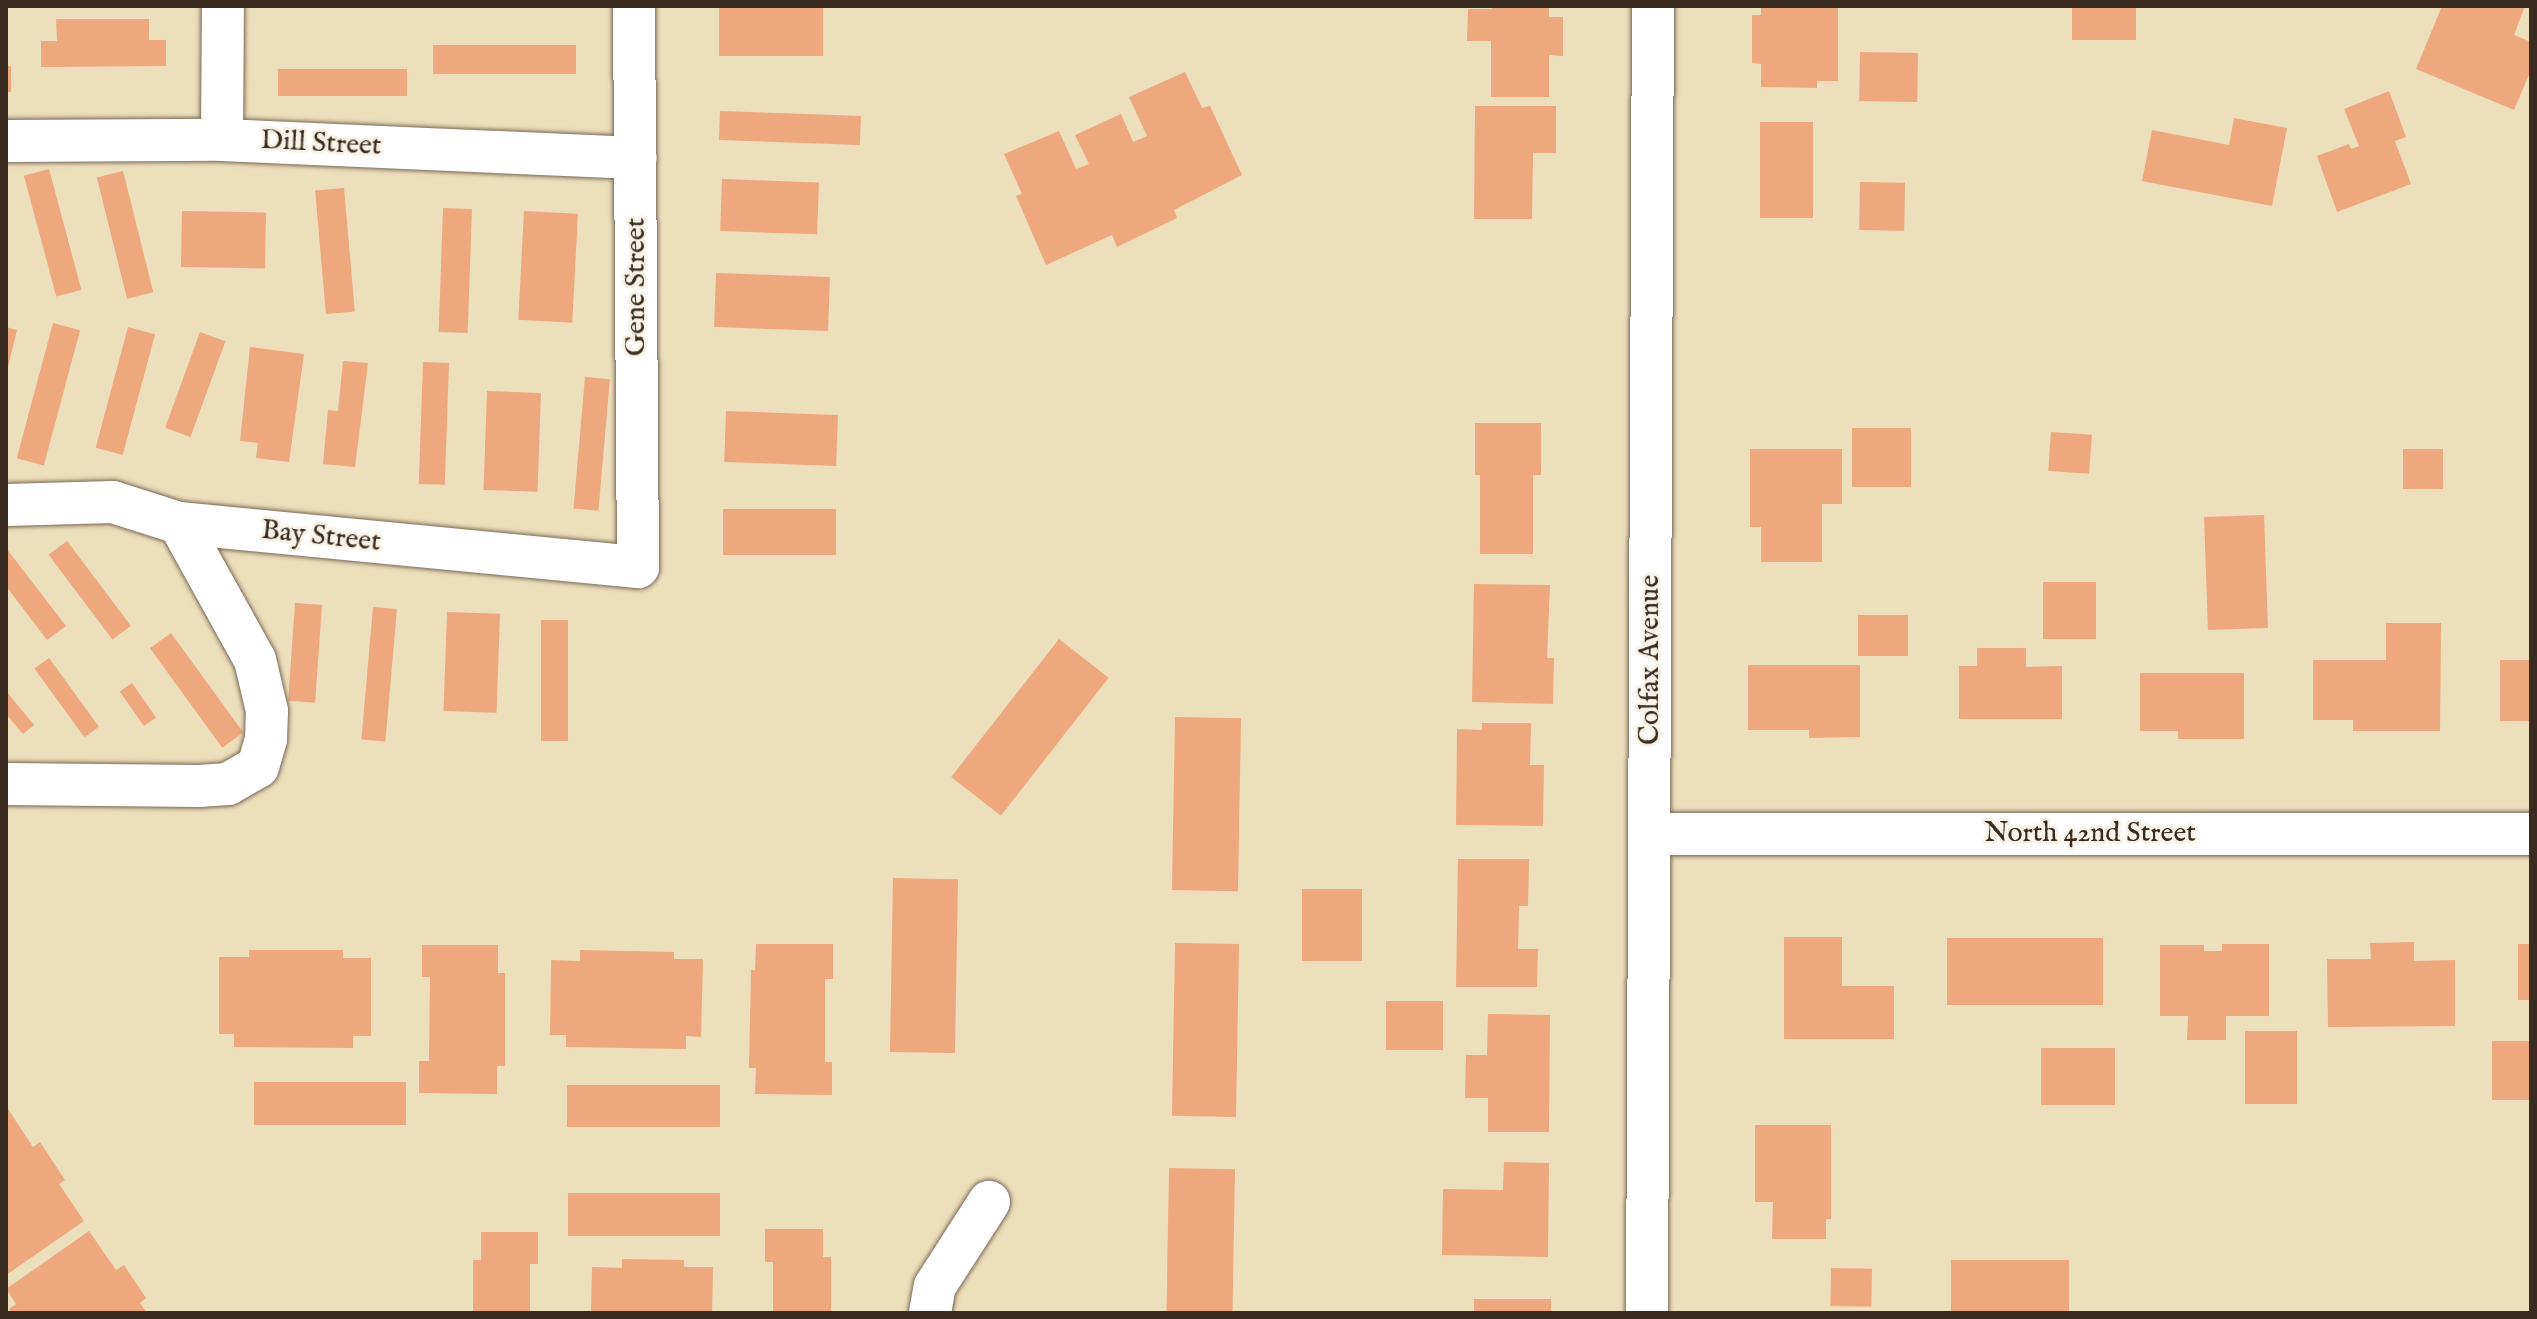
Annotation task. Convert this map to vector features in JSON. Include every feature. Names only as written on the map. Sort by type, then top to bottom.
[{"type":"street","points":[[222,140],[223,6]]},
{"type":"street","name":"Gene Street","points":[[634,6],[638,567]]},
{"type":"street","name":"Colfax Avenue","points":[[1647,1313],[1653,6]]},
{"type":"street","name":"Dill Street","points":[[6,141],[222,140],[636,158]]},
{"type":"street","name":"Bay Street","points":[[6,505],[113,502],[179,523],[638,567]]},
{"type":"street","points":[[6,784],[228,784],[258,767],[266,739],[267,711],[255,660],[179,523]]},
{"type":"street","name":"North 42nd Street","points":[[1649,834],[2531,834]]},
{"type":"street","points":[[930,1313],[935,1286],[989,1202]]},
{"type":"building","points":[[719,6],[823,6],[823,56],[719,56]]},
{"type":"building","points":[[1492,6],[1549,7],[1549,17],[1563,17],[1563,56],[1549,55],[1549,97],[1491,97],[1491,41],[1467,41],[1468,9],[1492,9]]},
{"type":"building","points":[[1761,6],[1838,6],[1838,81],[1817,81],[1817,88],[1761,87],[1761,64],[1752,63],[1752,15],[1761,15]]},
{"type":"building","points":[[2072,6],[2136,6],[2136,40],[2072,40]]},
{"type":"building","points":[[2442,6],[2525,6],[2514,35],[2531,42],[2531,70],[2514,110],[2416,69]]},
{"type":"building","points":[[56,19],[149,19],[149,40],[166,40],[166,66],[41,67],[41,41],[57,41]]},
{"type":"building","points":[[433,45],[576,45],[576,74],[433,74]]},
{"type":"building","points":[[1860,52],[1918,53],[1917,102],[1859,101]]},
{"type":"building","points":[[6,66],[11,66],[11,92],[6,92]]},
{"type":"building","points":[[278,69],[407,69],[407,96],[278,96]]},
{"type":"building","points":[[1185,72],[1202,108],[1210,106],[1242,175],[1174,210],[1177,218],[1117,247],[1112,235],[1046,265],[1016,196],[1022,194],[1004,154],[1059,131],[1076,169],[1089,164],[1075,135],[1121,114],[1133,142],[1147,136],[1129,97]]},
{"type":"building","points":[[2389,91],[2406,137],[2395,141],[2411,184],[2337,212],[2317,156],[2349,144],[2351,149],[2359,146],[2344,109]]},
{"type":"building","points":[[1475,106],[1556,106],[1556,153],[1533,153],[1532,219],[1474,219]]},
{"type":"building","points":[[720,111],[861,116],[860,145],[719,140]]},
{"type":"building","points":[[2234,118],[2287,128],[2272,206],[2142,181],[2152,130],[2229,145]]},
{"type":"building","points":[[1760,122],[1813,122],[1813,218],[1760,218]]},
{"type":"building","points":[[49,169],[81,290],[56,296],[24,176]]},
{"type":"building","points":[[123,171],[153,292],[127,299],[97,178]]},
{"type":"building","points":[[722,179],[819,182],[817,234],[720,231]]},
{"type":"building","points":[[1860,182],[1905,183],[1904,231],[1859,230]]},
{"type":"building","points":[[344,188],[355,312],[326,314],[315,191]]},
{"type":"building","points":[[443,208],[472,209],[468,333],[439,332]]},
{"type":"building","points":[[182,211],[266,212],[265,268],[181,267]]},
{"type":"building","points":[[524,211],[578,214],[572,323],[518,320]]},
{"type":"building","points":[[716,273],[830,277],[828,331],[714,327]]},
{"type":"building","points":[[53,323],[80,330],[44,465],[17,458]]},
{"type":"building","points":[[6,327],[17,330],[7,371],[6,371]]},
{"type":"building","points":[[128,327],[155,334],[123,455],[96,448]]},
{"type":"building","points":[[200,332],[225,341],[190,437],[165,428]]},
{"type":"building","points":[[250,347],[304,354],[289,462],[256,458],[258,443],[240,441]]},
{"type":"building","points":[[343,361],[368,363],[355,467],[323,464],[328,410],[338,411]]},
{"type":"building","points":[[423,362],[449,363],[445,485],[419,484]]},
{"type":"building","points":[[585,377],[610,379],[598,511],[573,508]]},
{"type":"building","points":[[487,391],[541,393],[538,492],[484,490]]},
{"type":"building","points":[[726,411],[838,415],[836,466],[724,462]]},
{"type":"building","points":[[1475,423],[1541,423],[1541,475],[1533,475],[1533,554],[1480,554],[1480,475],[1475,475]]},
{"type":"building","points":[[1852,428],[1911,428],[1911,487],[1852,487]]},
{"type":"building","points":[[2051,432],[2092,435],[2089,474],[2048,471]]},
{"type":"building","points":[[1750,449],[1842,449],[1842,504],[1822,504],[1822,562],[1761,562],[1761,527],[1750,527]]},
{"type":"building","points":[[2403,449],[2443,449],[2443,489],[2403,489]]},
{"type":"building","points":[[723,509],[836,509],[836,555],[723,555]]},
{"type":"building","points":[[2264,515],[2268,628],[2208,630],[2204,517]]},
{"type":"building","points":[[67,541],[131,626],[112,639],[49,555]]},
{"type":"building","points":[[6,548],[66,626],[47,640],[6,586]]},
{"type":"building","points":[[2043,582],[2096,582],[2096,639],[2043,639]]},
{"type":"building","points":[[1474,584],[1550,585],[1547,658],[1554,658],[1553,704],[1472,702]]},
{"type":"building","points":[[295,603],[322,605],[315,703],[288,701]]},
{"type":"building","points":[[373,607],[397,609],[385,742],[361,739]]},
{"type":"building","points":[[447,612],[500,614],[497,713],[444,711]]},
{"type":"building","points":[[1858,615],[1908,615],[1908,656],[1858,656]]},
{"type":"building","points":[[541,620],[568,620],[568,741],[541,741]]},
{"type":"building","points":[[2386,623],[2441,623],[2440,731],[2353,731],[2353,720],[2313,720],[2313,660],[2386,660]]},
{"type":"building","points":[[171,633],[243,733],[222,748],[150,648]]},
{"type":"building","points":[[1059,639],[1109,678],[1001,816],[951,777]]},
{"type":"building","points":[[1977,648],[2026,648],[2026,667],[2062,666],[2062,719],[1959,719],[1959,666],[1977,666]]},
{"type":"building","points":[[49,658],[99,727],[84,737],[34,669]]},
{"type":"building","points":[[2500,660],[2531,660],[2531,721],[2500,721]]},
{"type":"building","points":[[1748,665],[1860,665],[1860,737],[1809,738],[1809,730],[1748,730]]},
{"type":"building","points":[[2140,673],[2244,673],[2244,739],[2178,739],[2178,731],[2140,731]]},
{"type":"building","points":[[132,683],[156,717],[144,726],[120,692]]},
{"type":"building","points":[[6,691],[34,725],[23,734],[6,714]]},
{"type":"building","points":[[1175,717],[1241,718],[1238,891],[1172,890]]},
{"type":"building","points":[[1482,723],[1531,723],[1530,765],[1544,765],[1543,826],[1456,825],[1457,729],[1482,730]]},
{"type":"building","points":[[1458,859],[1529,859],[1528,906],[1519,906],[1518,949],[1538,949],[1537,987],[1456,987]]},
{"type":"building","points":[[893,878],[958,879],[955,1053],[890,1052]]},
{"type":"building","points":[[1302,889],[1362,889],[1362,961],[1302,961]]},
{"type":"building","points":[[1784,937],[1842,937],[1842,986],[1894,986],[1894,1039],[1784,1039]]},
{"type":"building","points":[[1947,938],[2103,938],[2103,1005],[1947,1005]]},
{"type":"building","points":[[2414,942],[2414,961],[2455,960],[2455,1026],[2328,1027],[2327,959],[2371,959],[2370,943]]},
{"type":"building","points":[[1175,943],[1239,944],[1236,1117],[1172,1116]]},
{"type":"building","points":[[756,944],[833,944],[833,979],[825,979],[825,1062],[832,1062],[832,1095],[755,1094],[756,1068],[749,1068],[751,970],[755,970]]},
{"type":"building","points":[[2222,944],[2269,944],[2269,1016],[2226,1016],[2226,1040],[2187,1040],[2188,1016],[2160,1016],[2160,945],[2204,945],[2204,951],[2222,951]]},
{"type":"building","points":[[2518,944],[2531,944],[2531,1000],[2518,1000]]},
{"type":"building","points":[[422,945],[498,945],[498,973],[505,973],[505,1066],[497,1066],[497,1094],[419,1093],[419,1061],[429,1061],[430,977],[422,977]]},
{"type":"building","points":[[249,950],[343,950],[343,958],[371,958],[371,1036],[353,1036],[353,1048],[234,1047],[234,1034],[219,1034],[219,957],[249,957]]},
{"type":"building","points":[[580,950],[674,952],[674,959],[703,959],[701,1037],[686,1036],[686,1049],[566,1047],[566,1035],[550,1035],[551,960],[580,961]]},
{"type":"building","points":[[1386,1001],[1443,1001],[1443,1050],[1386,1050]]},
{"type":"building","points":[[1488,1014],[1550,1015],[1549,1132],[1488,1132],[1488,1098],[1465,1098],[1466,1055],[1487,1055]]},
{"type":"building","points":[[2245,1031],[2297,1031],[2297,1104],[2245,1104]]},
{"type":"building","points":[[2492,1041],[2531,1041],[2531,1100],[2492,1100]]},
{"type":"building","points":[[2041,1048],[2115,1048],[2115,1105],[2041,1105]]},
{"type":"building","points":[[254,1082],[406,1082],[406,1125],[254,1125]]},
{"type":"building","points":[[567,1085],[720,1085],[720,1127],[567,1127]]},
{"type":"building","points":[[6,1106],[33,1147],[40,1142],[65,1180],[59,1184],[84,1221],[6,1275]]},
{"type":"building","points":[[1755,1125],[1831,1125],[1831,1219],[1826,1219],[1826,1239],[1772,1239],[1773,1202],[1755,1202]]},
{"type":"building","points":[[1504,1162],[1549,1163],[1548,1257],[1442,1255],[1443,1189],[1503,1190]]},
{"type":"building","points":[[1169,1168],[1235,1169],[1232,1313],[1166,1313]]},
{"type":"building","points":[[568,1193],[720,1193],[720,1236],[568,1236]]},
{"type":"building","points":[[765,1229],[823,1229],[823,1257],[831,1257],[831,1313],[773,1313],[773,1262],[765,1262]]},
{"type":"building","points":[[89,1231],[116,1270],[124,1265],[146,1298],[140,1303],[147,1313],[12,1313],[9,1309],[16,1304],[6,1289]]},
{"type":"building","points":[[481,1232],[538,1232],[538,1264],[530,1264],[530,1313],[473,1313],[473,1260],[481,1260]]},
{"type":"building","points":[[622,1259],[684,1260],[684,1267],[713,1267],[712,1313],[591,1313],[592,1267],[622,1268]]},
{"type":"building","points":[[1951,1260],[2069,1260],[2069,1313],[1951,1313]]},
{"type":"building","points":[[1831,1268],[1872,1269],[1871,1307],[1830,1306]]},
{"type":"building","points":[[1474,1299],[1551,1299],[1551,1313],[1474,1313]]}]
